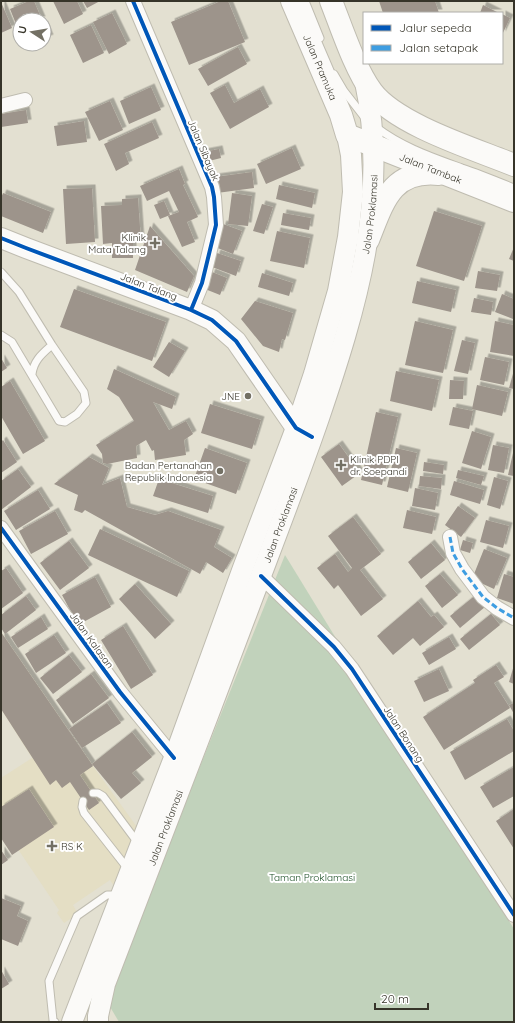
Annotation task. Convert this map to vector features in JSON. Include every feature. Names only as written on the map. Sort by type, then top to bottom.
[{"type":"main road","name":"Jalan Pramuka","points":[[292,1],[341,115],[347,135]]},
{"type":"main road","points":[[331,1],[355,61],[369,109]]},
{"type":"main road","name":"Jalan Tambak","points":[[347,135],[369,109],[380,101],[407,120],[437,134],[514,165]]},
{"type":"main road","name":"Jalan Tambak","points":[[369,109],[448,174],[514,200]]},
{"type":"main road","name":"Jalan Proklamasi","points":[[72,1022],[174,758],[243,568],[304,432],[352,312],[362,274],[368,240],[373,195],[369,109]]},
{"type":"main road","name":"Jalan Proklamasi","points":[[98,1022],[105,984],[261,576],[304,432],[318,360],[344,265],[353,192],[351,155],[347,135]]},
{"type":"main road","points":[[368,240],[382,206],[389,194],[397,185],[406,178],[418,174],[448,174]]},
{"type":"main road","name":"Jalan Talang","points":[[1,238],[191,310],[212,320],[236,341],[304,432]]},
{"type":"street","name":"Jalan Sibayak","points":[[133,1],[212,187],[214,197],[216,226],[202,283],[191,310]]},
{"type":"street","points":[[1,106],[25,100]]},
{"type":"street","name":"Jalan Kalasan","points":[[1,528],[120,692],[174,758]]},
{"type":"street","points":[[450,537],[453,553],[462,569],[483,596],[497,608],[514,618]]},
{"type":"street","name":"Jalan Bonang","points":[[261,576],[334,647],[352,670],[514,915]]},
{"type":"lane","points":[[305,1],[322,43]]},
{"type":"lane","points":[[332,68],[344,91],[369,109],[394,140],[418,152],[514,188]]},
{"type":"lane","points":[[1,272],[19,292],[52,346],[84,392],[86,403],[77,414],[65,422],[59,421],[12,342],[1,335]]},
{"type":"lane","points":[[32,374],[33,365],[38,357],[52,346]]},
{"type":"lane","points":[[93,793],[98,793],[103,796],[140,846]]},
{"type":"lane","points":[[83,801],[82,808],[84,813],[130,872]]},
{"type":"lane","points":[[56,1022],[53,1020],[49,981],[77,916],[107,895],[121,896]]},
{"type":"shaded area","points":[[1,632],[137,827],[114,886],[110,880],[73,905],[78,914],[64,923],[57,913],[59,910],[1,824],[1,778],[32,758],[1,709]]},
{"type":"green space","name":"Taman Proklamasi","points":[[285,555],[514,929],[514,1022],[119,1022],[106,1000]]},
{"type":"building","points":[[29,1],[34,1],[39,12],[12,12],[12,14],[10,9]]},
{"type":"building","points":[[53,1],[77,1],[83,14],[64,24]]},
{"type":"building","points":[[83,1],[100,1],[87,8]]},
{"type":"building","points":[[221,1],[228,1],[245,42],[189,65],[171,22]]},
{"type":"building","points":[[379,1],[435,1],[439,12],[383,12]]},
{"type":"building","points":[[1,2],[12,28],[1,33]]},
{"type":"building","points":[[483,5],[497,12],[480,12]]},
{"type":"building","points":[[112,13],[127,44],[109,54],[93,22]]},
{"type":"building","points":[[503,14],[510,18],[503,33]]},
{"type":"building","points":[[91,25],[104,53],[83,63],[70,35]]},
{"type":"building","points":[[238,47],[247,64],[208,86],[198,69]]},
{"type":"building","points":[[225,85],[234,103],[260,89],[269,107],[230,129],[210,93]]},
{"type":"building","points":[[151,87],[161,110],[129,124],[120,101]]},
{"type":"building","points":[[110,101],[123,130],[99,141],[85,112]]},
{"type":"building","points":[[26,110],[28,123],[1,127],[1,114]]},
{"type":"building","points":[[84,121],[87,142],[57,146],[54,126]]},
{"type":"building","points":[[152,122],[159,138],[125,153],[129,164],[116,171],[104,144]]},
{"type":"building","points":[[292,148],[301,169],[266,184],[257,164]]},
{"type":"building","points":[[219,149],[221,158],[205,162],[203,152]]},
{"type":"building","points":[[179,169],[185,184],[183,185],[198,217],[187,222],[195,242],[182,247],[168,216],[179,212],[169,191],[147,201],[140,186]]},
{"type":"building","points":[[252,172],[254,188],[217,193],[215,177]]},
{"type":"building","points":[[279,185],[315,193],[312,208],[276,199]]},
{"type":"building","points":[[92,188],[95,242],[66,244],[63,189]]},
{"type":"building","points":[[3,193],[51,212],[43,233],[1,216],[1,198]]},
{"type":"building","points":[[232,193],[252,196],[248,226],[228,224]]},
{"type":"building","points":[[138,198],[141,242],[133,243],[133,258],[112,258],[112,243],[103,244],[101,206],[122,205],[122,199]]},
{"type":"building","points":[[164,201],[170,215],[160,219],[154,205]]},
{"type":"building","points":[[262,204],[273,207],[264,234],[253,231]]},
{"type":"building","points":[[434,211],[482,226],[464,281],[416,266]]},
{"type":"building","points":[[283,213],[311,218],[309,230],[281,225]]},
{"type":"building","points":[[223,224],[242,231],[233,254],[215,247]]},
{"type":"building","name":"Klinik Mata Talang","points":[[150,226],[194,276],[187,292],[135,270]]},
{"type":"building","points":[[277,231],[310,238],[304,268],[270,261]]},
{"type":"building","points":[[514,247],[514,261],[509,259]]},
{"type":"building","points":[[217,253],[241,261],[236,276],[212,267]]},
{"type":"building","points":[[478,271],[500,275],[497,291],[475,288]]},
{"type":"building","points":[[212,272],[227,278],[220,295],[205,289]]},
{"type":"building","points":[[262,273],[293,283],[289,296],[258,287]]},
{"type":"building","points":[[417,281],[456,290],[451,312],[412,303]]},
{"type":"building","points":[[74,289],[166,322],[152,361],[60,327]]},
{"type":"building","points":[[502,294],[514,299],[513,319],[495,312]]},
{"type":"building","points":[[474,298],[493,302],[491,315],[471,312]]},
{"type":"building","points":[[255,301],[293,313],[285,340],[282,339],[279,352],[263,346],[241,319]]},
{"type":"building","points":[[415,321],[453,330],[443,373],[405,365]]},
{"type":"building","points":[[495,321],[514,325],[514,356],[490,352]]},
{"type":"building","points":[[462,340],[475,343],[468,374],[454,371]]},
{"type":"building","points":[[169,342],[185,351],[169,377],[153,367]]},
{"type":"building","points":[[485,357],[509,362],[504,385],[480,380]]},
{"type":"building","points":[[1,358],[7,368],[1,372]]},
{"type":"building","points":[[114,369],[176,397],[172,409],[153,402],[169,430],[186,421],[193,434],[184,440],[186,455],[155,460],[154,450],[152,451],[146,440],[136,446],[137,458],[107,464],[103,463],[102,454],[96,445],[134,421],[119,397],[107,389]]},
{"type":"building","points":[[514,370],[514,389],[509,388]]},
{"type":"building","points":[[396,371],[439,380],[432,411],[390,401]]},
{"type":"building","points":[[450,380],[464,381],[463,399],[449,399]]},
{"type":"building","points":[[10,381],[45,441],[23,454],[1,416],[1,387]]},
{"type":"building","points":[[477,385],[508,392],[502,416],[472,409]]},
{"type":"building","points":[[210,404],[261,420],[252,449],[201,433]]},
{"type":"building","points":[[453,407],[473,411],[469,429],[449,425]]},
{"type":"building","points":[[376,412],[398,417],[382,485],[361,480]]},
{"type":"building","points":[[472,431],[491,437],[481,469],[462,463]]},
{"type":"building","points":[[3,440],[17,462],[1,473],[1,442]]},
{"type":"building","name":"Klinik PDPI dr. Soepandi","points":[[339,444],[360,473],[342,486],[321,457]]},
{"type":"building","points":[[493,445],[509,448],[504,473],[488,470]]},
{"type":"building","name":"Badan Pertanahan Republik Indonesia","points":[[205,448],[247,463],[236,494],[194,479]]},
{"type":"building","points":[[396,448],[417,453],[408,492],[387,487]]},
{"type":"building","points":[[514,453],[514,476],[508,475]]},
{"type":"building","points":[[89,457],[109,468],[102,485],[120,478],[127,507],[155,515],[168,511],[221,530],[214,547],[232,558],[223,573],[206,562],[200,574],[85,510],[82,513],[74,510],[78,495],[54,484]]},
{"type":"building","points":[[424,462],[444,465],[443,474],[423,471]]},
{"type":"building","points":[[18,469],[31,487],[1,510],[1,481]]},
{"type":"building","points":[[458,470],[484,476],[481,485],[456,478]]},
{"type":"building","points":[[420,476],[442,478],[441,489],[419,486]]},
{"type":"building","points":[[494,477],[508,481],[500,509],[487,505]]},
{"type":"building","points":[[159,479],[213,496],[208,513],[153,496]]},
{"type":"building","points":[[454,481],[484,490],[480,504],[450,495]]},
{"type":"building","points":[[415,488],[438,493],[435,510],[412,506]]},
{"type":"building","points":[[38,490],[50,509],[16,530],[4,511]]},
{"type":"building","points":[[458,506],[475,518],[461,537],[445,525]]},
{"type":"building","points":[[407,510],[436,517],[432,534],[403,528]]},
{"type":"building","points":[[55,511],[68,534],[31,554],[19,531]]},
{"type":"building","points":[[353,517],[381,554],[360,570],[383,599],[361,616],[338,585],[334,589],[317,568],[335,554],[348,572],[352,568],[328,536]]},
{"type":"building","points":[[486,520],[509,526],[503,548],[480,542]]},
{"type":"building","points":[[100,529],[189,571],[177,597],[88,555]]},
{"type":"building","points":[[463,540],[473,543],[470,553],[460,550]]},
{"type":"building","points":[[69,541],[89,568],[60,590],[40,563]]},
{"type":"building","points":[[431,543],[445,560],[421,579],[408,562]]},
{"type":"building","points":[[484,549],[507,558],[494,589],[472,579]]},
{"type":"building","points":[[6,568],[23,593],[1,609],[1,571]]},
{"type":"building","points":[[440,574],[458,595],[442,608],[425,586]]},
{"type":"building","points":[[504,574],[514,577],[514,604],[497,598]]},
{"type":"building","points":[[95,577],[111,607],[78,625],[62,595]]},
{"type":"building","points":[[135,584],[171,624],[155,639],[119,599]]},
{"type":"building","points":[[477,594],[486,606],[460,628],[450,616]]},
{"type":"building","points":[[26,596],[36,610],[5,634],[1,628],[1,615]]},
{"type":"building","points":[[418,601],[431,617],[434,615],[444,627],[420,646],[413,638],[393,655],[377,636]]},
{"type":"building","points":[[491,614],[500,625],[469,650],[460,639]]},
{"type":"building","points":[[41,617],[48,629],[18,648],[11,637]]},
{"type":"building","points":[[123,626],[153,675],[131,689],[101,640]]},
{"type":"building","points":[[1,632],[93,766],[80,775],[99,803],[89,810],[70,782],[62,788],[56,780],[50,785],[1,709]]},
{"type":"building","points":[[54,635],[66,653],[36,673],[25,654]]},
{"type":"building","points":[[449,637],[456,649],[429,665],[422,653]]},
{"type":"building","points":[[69,655],[82,672],[53,694],[40,678]]},
{"type":"building","points":[[496,665],[504,677],[494,683],[510,708],[444,750],[423,717],[475,683],[473,680]]},
{"type":"building","points":[[514,665],[514,684],[509,682]]},
{"type":"building","points":[[439,669],[449,691],[424,702],[414,681]]},
{"type":"building","points":[[91,674],[109,698],[73,724],[56,700]]},
{"type":"building","points":[[107,703],[121,723],[82,748],[69,729]]},
{"type":"building","points":[[514,703],[514,714],[509,705]]},
{"type":"building","points":[[507,719],[514,731],[514,751],[465,780],[450,752]]},
{"type":"building","points":[[132,732],[152,757],[132,773],[141,783],[121,799],[92,764]]},
{"type":"building","points":[[514,767],[514,796],[493,808],[480,787]]},
{"type":"building","points":[[29,789],[54,827],[12,855],[1,838],[1,807]]},
{"type":"building","points":[[514,809],[514,849],[496,821]]},
{"type":"building","points":[[1,850],[8,860],[1,865]]},
{"type":"building","points":[[1,898],[21,906],[17,916],[28,921],[18,946],[1,939]]},
{"type":"building","points":[[1,970],[9,984],[1,989]]},
{"type":"marked path","points":[[450,537],[453,553],[462,569],[483,597],[497,608],[514,618]]},
{"type":"cycle path","points":[[133,1],[212,187],[214,197],[216,225],[202,283],[191,310]]},
{"type":"cycle path","points":[[1,238],[191,310],[212,320],[236,341],[296,428],[312,437]]},
{"type":"cycle path","points":[[1,528],[120,692],[174,758]]},
{"type":"cycle path","points":[[261,576],[334,647],[352,669],[514,915]]},
{"type":"place","name":"Klinik Mata Talang","points":[[155,243]]},
{"type":"place","name":"JNE","points":[[248,396]]},
{"type":"place","name":"Klinik PDPI dr. Soepandi","points":[[341,465]]},
{"type":"place","name":"Badan Pertanahan Republik Indonesia","points":[[220,471]]},
{"type":"place","name":"RS K","points":[[52,846]]}]
